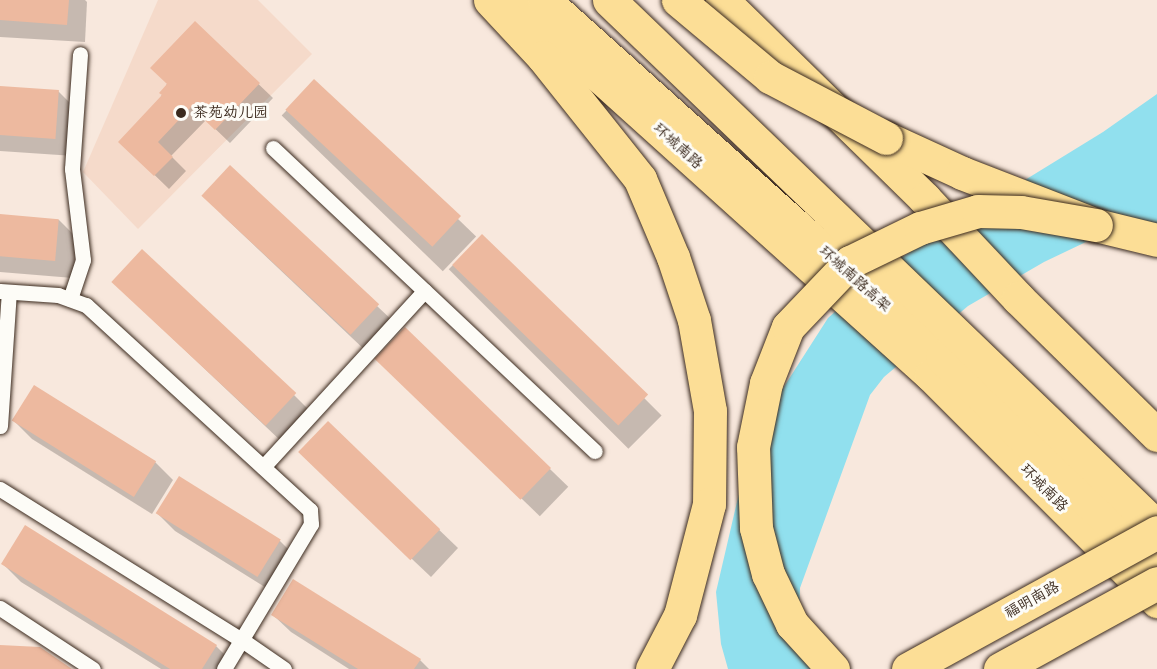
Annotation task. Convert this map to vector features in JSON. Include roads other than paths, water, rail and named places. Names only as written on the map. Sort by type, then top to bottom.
[{"type":"main road","points":[[490,0],[543,57],[640,179],[673,257],[694,320],[710,411],[709,504],[680,615],[652,669]]},
{"type":"main road","name":"环城南路","points":[[515,0],[931,375],[1157,601]]},
{"type":"main road","name":"环城南路高架","points":[[544,0],[942,357],[1157,569]]},
{"type":"main road","name":"环城南路高架","points":[[609,0],[1157,527]]},
{"type":"main road","points":[[678,0],[770,77],[886,138],[962,173],[1096,225]]},
{"type":"main road","points":[[722,0],[925,199],[1018,298],[1157,435]]},
{"type":"main road","points":[[833,669],[792,624],[768,574],[756,528],[753,447],[766,383],[788,327],[850,262],[920,228],[978,212],[1021,212],[1096,225],[1157,240]]},
{"type":"main road","name":"福明南路","points":[[908,669],[1157,532]]},
{"type":"main road","points":[[1000,669],[1157,582]]},
{"type":"lane","points":[[70,299],[83,260],[72,169],[80,54]]},
{"type":"lane","points":[[273,148],[595,451]]},
{"type":"lane","points":[[0,426],[5,291],[58,294],[86,305],[310,510],[311,524],[224,669]]},
{"type":"lane","points":[[263,467],[424,291]]},
{"type":"lane","points":[[0,489],[242,640],[284,669]]},
{"type":"lane","points":[[0,608],[93,669]]},
{"type":"water","points":[[1157,94],[1157,232],[1146,229],[1088,241],[1044,262],[968,306],[884,377],[870,395],[800,588],[799,614],[834,669],[728,669],[721,644],[716,592],[743,476],[778,396],[828,318],[870,280],[921,244],[1103,132]]},
{"type":"place","name":"茶苑幼儿园","points":[[181,113]]}]
